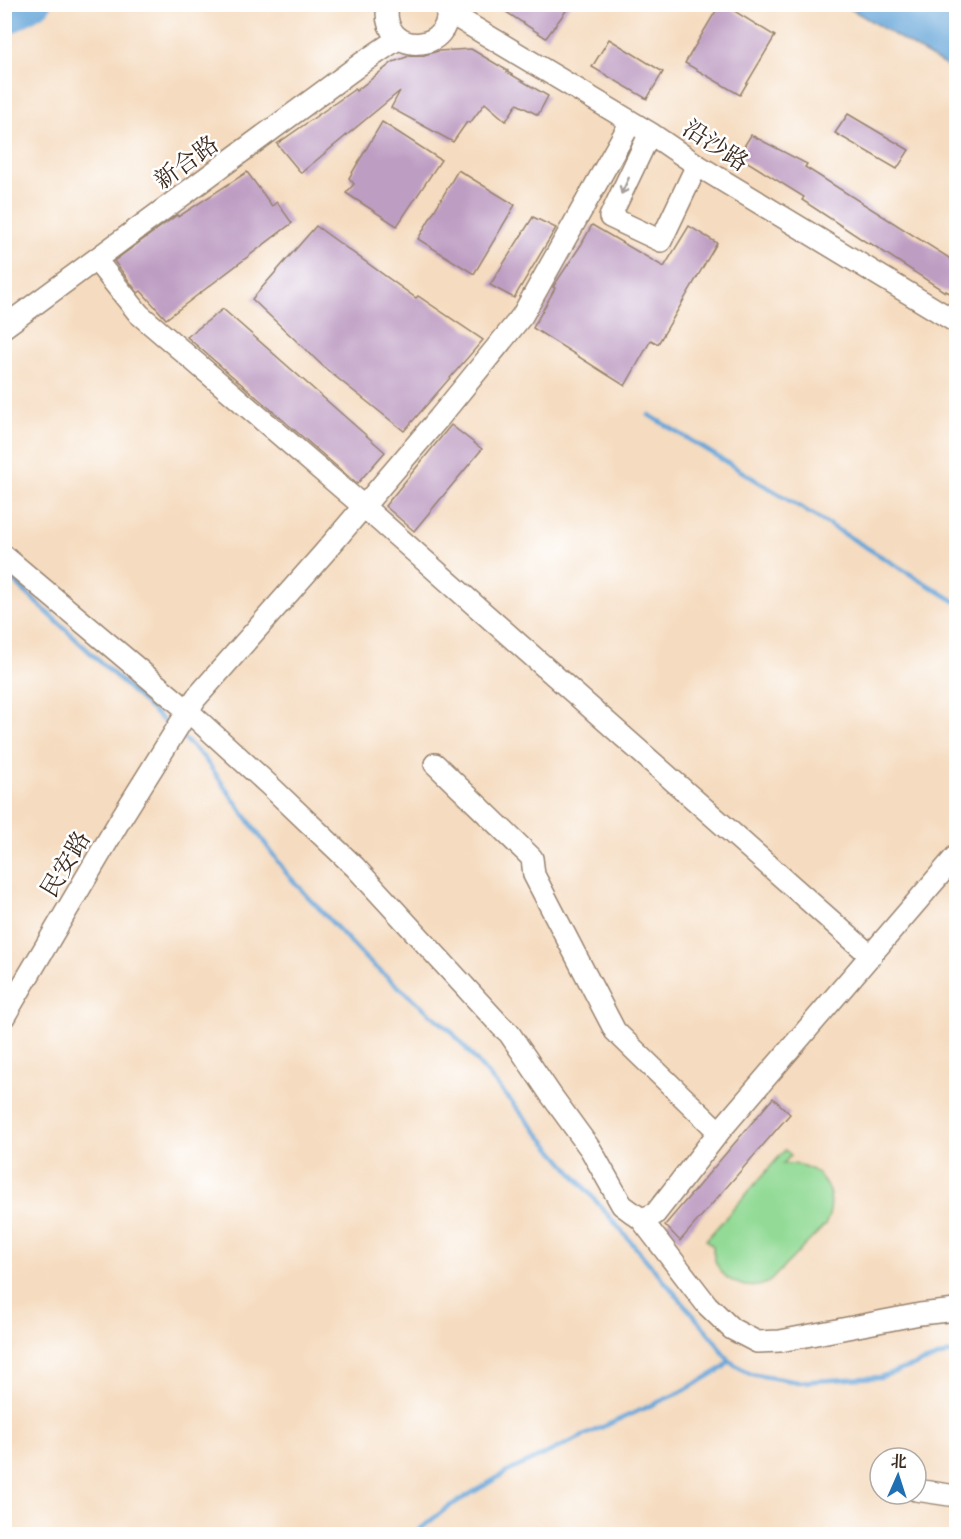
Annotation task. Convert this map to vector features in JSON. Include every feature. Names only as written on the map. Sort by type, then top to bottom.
[{"type":"street","points":[[388,4],[388,23],[393,32],[408,43],[418,44],[436,38],[444,28],[447,8]]},
{"type":"street","name":"沿沙路","points":[[447,8],[650,133],[697,165],[957,322]]},
{"type":"street","name":"新合路","points":[[4,327],[399,38]]},
{"type":"street","name":"民安路","points":[[4,1017],[120,820],[196,698],[363,507],[522,316],[631,122]]},
{"type":"street","points":[[650,133],[610,217],[661,241],[697,165]]},
{"type":"street","points":[[96,260],[139,314],[363,507],[871,956]]},
{"type":"street","points":[[4,556],[188,711],[355,867],[509,1033],[591,1150],[622,1205],[641,1220],[707,1305],[732,1329],[757,1342],[780,1341],[920,1314],[957,1310]]},
{"type":"street","points":[[435,764],[532,858],[534,875],[615,1031],[718,1132]]},
{"type":"street","points":[[641,1220],[655,1214],[718,1132],[957,856]]},
{"type":"street","points":[[928,1492],[957,1496]]},
{"type":"green space","points":[[785,1150],[791,1155],[783,1164],[807,1167],[824,1181],[831,1201],[830,1213],[825,1225],[770,1281],[756,1286],[740,1285],[721,1272],[713,1254],[713,1246],[706,1240]]},
{"type":"water","points":[[844,5],[956,5],[956,72]]},
{"type":"building","points":[[494,4],[571,4],[546,38]]},
{"type":"building","points":[[720,4],[775,36],[740,95],[685,63]]},
{"type":"building","points":[[609,39],[663,72],[647,99],[592,67]]},
{"type":"building","points":[[471,49],[548,96],[538,115],[517,104],[506,121],[485,103],[470,123],[467,122],[453,142],[391,108],[400,91],[301,173],[277,144],[355,89],[356,91],[393,62],[412,55],[421,56],[438,51]]},
{"type":"building","points":[[848,114],[909,150],[897,169],[835,133]]},
{"type":"building","points":[[382,122],[441,160],[397,226],[346,193],[354,184],[349,178]]},
{"type":"building","points":[[751,135],[807,164],[805,167],[957,263],[957,297],[945,292],[869,244],[802,200],[804,197],[738,156]]},
{"type":"building","points":[[458,170],[515,205],[474,274],[418,239]]},
{"type":"building","points":[[247,172],[272,206],[277,202],[292,223],[166,319],[141,291],[138,293],[114,261],[177,215],[178,217]]},
{"type":"building","points":[[533,217],[556,228],[514,298],[490,285]]},
{"type":"building","points":[[592,225],[664,267],[689,226],[717,243],[658,344],[651,340],[625,386],[533,328],[555,288],[553,287]]},
{"type":"building","points":[[316,226],[416,298],[418,296],[483,340],[404,431],[326,369],[252,299]]},
{"type":"building","points":[[223,309],[385,452],[357,484],[187,337]]},
{"type":"building","points":[[451,425],[482,449],[414,531],[385,506]]},
{"type":"building","points":[[773,1098],[790,1114],[680,1241],[665,1225]]},
{"type":"waterway","points":[[4,24],[38,4]]},
{"type":"waterway","points":[[649,415],[956,602]]},
{"type":"waterway","points":[[4,572],[171,728]]},
{"type":"waterway","points":[[180,735],[204,758],[287,874],[367,960],[451,1031],[712,1337],[729,1361]]},
{"type":"waterway","points":[[414,1534],[448,1507],[507,1472],[683,1391],[723,1368],[729,1361],[750,1374],[798,1382],[880,1377],[956,1351]]}]
